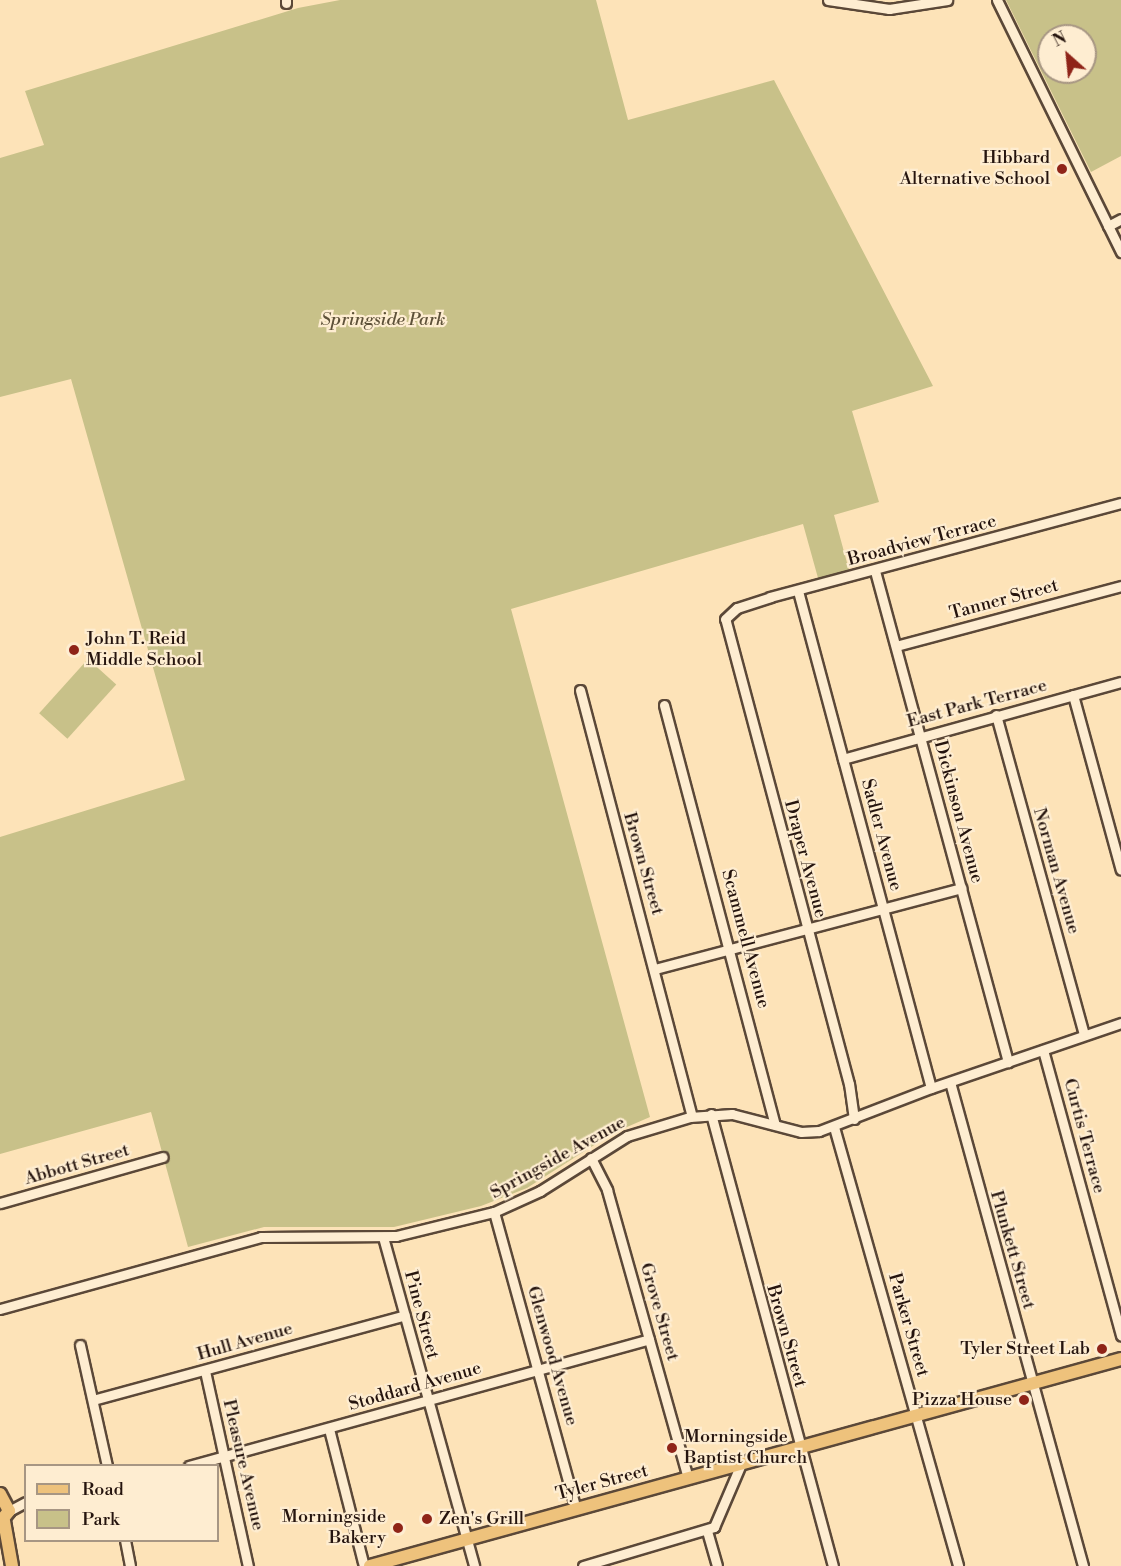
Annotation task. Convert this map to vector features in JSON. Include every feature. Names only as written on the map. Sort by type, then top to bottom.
[{"type":"main road","name":"Tyler Street","points":[[370,1566],[1121,1359]]},
{"type":"main road","points":[[3,1514],[11,1562]]},
{"type":"street","points":[[828,0],[889,9],[941,0]]},
{"type":"street","points":[[889,9],[900,0]]},
{"type":"street","points":[[997,0],[1121,252]]},
{"type":"street","points":[[1108,226],[1121,219]]},
{"type":"street","name":"Broadview Terrace","points":[[733,611],[798,591],[1121,503]]},
{"type":"street","name":"Dickinson Avenue","points":[[875,570],[1008,1062]]},
{"type":"street","name":"Tanner Street","points":[[896,646],[1121,586]]},
{"type":"street","name":"Sadler Avenue","points":[[798,591],[931,1088]]},
{"type":"street","name":"Draper Avenue","points":[[733,611],[724,627],[849,1084],[854,1119]]},
{"type":"street","name":"East Park Terrace","points":[[843,759],[1121,682]]},
{"type":"street","name":"Brown Street","points":[[580,690],[692,1116]]},
{"type":"street","points":[[1073,695],[1118,845],[1121,870]]},
{"type":"street","name":"Scammell Avenue","points":[[664,705],[731,950],[775,1125]]},
{"type":"street","name":"Norman Avenue","points":[[996,716],[1084,1035]]},
{"type":"street","points":[[655,969],[961,888]]},
{"type":"street","name":"Springside Avenue","points":[[0,1309],[261,1237],[383,1237],[494,1212],[540,1191],[627,1136],[692,1116],[711,1114],[753,1117],[801,1132],[834,1127],[931,1088],[1121,1023]]},
{"type":"street","name":"Curtis Terrace","points":[[1043,1050],[1121,1336]]},
{"type":"street","name":"Plunkett Street","points":[[950,1082],[1083,1566]]},
{"type":"street","name":"Brown Street","points":[[711,1114],[833,1566]]},
{"type":"street","name":"Parker Street","points":[[834,1127],[958,1566]]},
{"type":"street","name":"Abbott Street","points":[[0,1203],[163,1157]]},
{"type":"street","name":"Grove Street","points":[[591,1158],[607,1191],[688,1478]]},
{"type":"street","name":"Glenwood Avenue","points":[[494,1212],[576,1509]]},
{"type":"street","name":"Pine Street","points":[[383,1237],[474,1566]]},
{"type":"street","name":"Hull Avenue","points":[[93,1400],[405,1315]]},
{"type":"street","name":"Stoddard Avenue","points":[[197,1464],[649,1339]]},
{"type":"street","points":[[80,1345],[107,1464]]},
{"type":"street","name":"Pleasure Avenue","points":[[206,1371],[223,1457],[241,1522],[248,1566]]},
{"type":"street","points":[[329,1429],[364,1566]]},
{"type":"street","points":[[583,1566],[614,1562],[707,1531],[718,1520],[741,1464]]},
{"type":"street","points":[[3,1514],[24,1502]]},
{"type":"street","points":[[707,1531],[717,1566]]},
{"type":"street","points":[[125,1542],[130,1566]]},
{"type":"green space","name":"Springside Park","points":[[340,0],[596,0],[628,120],[774,80],[933,386],[852,411],[879,502],[834,515],[849,570],[818,578],[803,524],[511,609],[650,1117],[613,1133],[527,1188],[481,1206],[394,1227],[264,1227],[188,1247],[151,1112],[0,1154],[0,837],[185,780],[71,379],[0,397],[0,158],[44,145],[25,91],[298,8]]},
{"type":"green space","points":[[1006,0],[1121,0],[1121,156],[1091,172],[1048,84],[1097,84],[1097,24],[1037,24],[1037,63]]},
{"type":"green space","points":[[88,659],[116,684],[67,739],[39,713]]},
{"type":"place","name":"Hibbard Alternative School","points":[[1062,169]]},
{"type":"place","name":"John T. Reid Middle School","points":[[74,650]]},
{"type":"place","name":"Tyler Street Lab","points":[[1102,1349]]},
{"type":"place","name":"Pizza House","points":[[1024,1400]]},
{"type":"place","name":"Morningside Baptist Church","points":[[672,1448]]},
{"type":"place","name":"Zen's Grill","points":[[427,1519]]},
{"type":"place","name":"Morningside Bakery","points":[[398,1528]]}]
